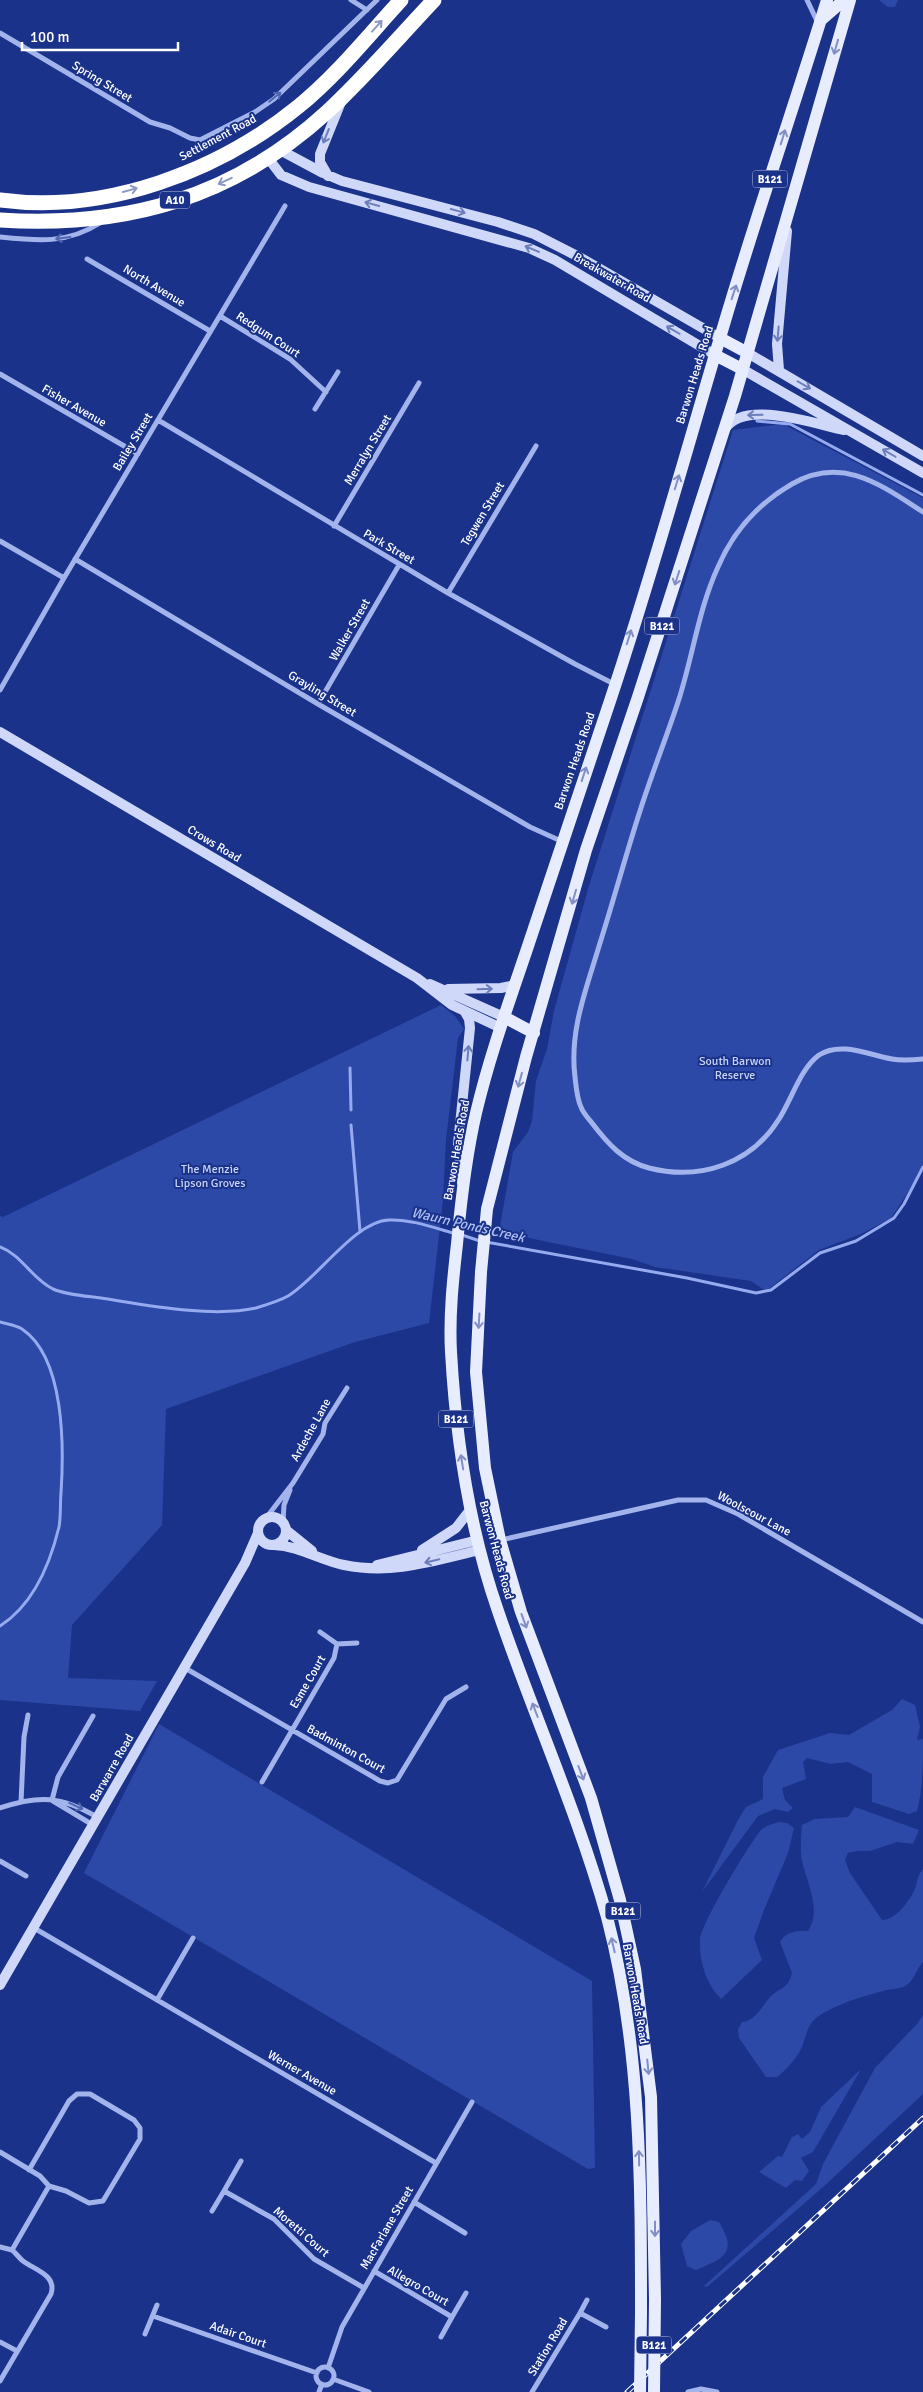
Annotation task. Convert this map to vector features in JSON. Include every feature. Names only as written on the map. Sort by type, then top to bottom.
[{"type":"highway","name":"Settlement Road","points":[[0,200],[18,202],[73,201],[132,190],[185,173],[255,137],[312,94],[401,0]]},
{"type":"highway","name":"A10","points":[[0,220],[75,221],[107,218],[150,208],[202,192],[242,174],[274,154],[310,127],[344,96],[434,0]]},
{"type":"highway","points":[[255,137],[274,154]]},
{"type":"main road","name":"Barwon Heads Road","points":[[640,2392],[638,2140],[633,2064],[620,1977],[606,1913],[575,1816],[497,1610],[470,1510],[457,1430],[451,1350],[454,1265],[463,1188],[477,1110],[561,841],[615,684],[720,338],[827,0]]},
{"type":"main road","points":[[819,25],[844,0]]},
{"type":"main road","name":"Barwon Heads Road","points":[[654,2392],[655,2299],[651,2097],[640,2003],[628,1932],[614,1877],[590,1798],[520,1612],[500,1540],[486,1468],[476,1372],[481,1272],[487,1209],[586,850],[638,697],[724,431],[850,0]]},
{"type":"main road","name":"Breakwater Road","points":[[720,338],[746,352]]},
{"type":"main road","name":"Breakwater Road","points":[[715,355],[742,369]]},
{"type":"main road","points":[[503,1023],[534,1033]]},
{"type":"main road","points":[[479,1545],[500,1540]]},
{"type":"street","points":[[351,0],[367,10]]},
{"type":"street","name":"Spring Street","points":[[0,33],[150,122],[170,128],[187,137],[200,140],[255,112],[284,89],[377,0]]},
{"type":"street","points":[[807,0],[819,25]]},
{"type":"street","points":[[328,176],[320,162],[320,154],[344,96]]},
{"type":"street","name":"Breakwater Road","points":[[274,154],[328,176],[498,222],[540,236],[720,338]]},
{"type":"street","name":"Breakwater Road","points":[[274,154],[280,174],[300,183],[507,240],[539,252],[715,355]]},
{"type":"street","points":[[419,217],[423,202]]},
{"type":"street","name":"Bailey Street","points":[[0,690],[75,559],[285,206]]},
{"type":"street","name":"B121","points":[[780,370],[777,344],[788,216]]},
{"type":"street","points":[[0,237],[30,239],[68,238],[85,232],[107,218]]},
{"type":"street","name":"North Avenue","points":[[87,258],[210,331]]},
{"type":"street","name":"Redgum Court","points":[[220,316],[290,359],[326,392]]},
{"type":"street","name":"Breakwater Road","points":[[746,352],[780,370],[923,456]]},
{"type":"street","name":"Breakwater Road","points":[[742,369],[923,473]]},
{"type":"street","points":[[316,410],[338,372]]},
{"type":"street","name":"Fisher Avenue","points":[[0,374],[138,454]]},
{"type":"street","name":"Merralyn Street","points":[[334,526],[419,383]]},
{"type":"street","points":[[724,431],[735,419],[755,415],[778,416],[854,433]]},
{"type":"street","name":"Park Street","points":[[158,420],[399,565],[575,664],[615,684]]},
{"type":"street","name":"Tegwen Street","points":[[448,593],[536,446]]},
{"type":"street","points":[[923,512],[862,476],[840,472],[822,472],[793,483],[754,512],[741,528],[718,565],[709,591],[683,686],[640,809],[584,992],[574,1034],[573,1052],[575,1079],[581,1109],[608,1144],[627,1160],[647,1167],[685,1173],[719,1168],[739,1158],[762,1141],[779,1119],[808,1067],[819,1055],[834,1049],[853,1050],[896,1060],[923,1059]]},
{"type":"street","points":[[0,541],[64,578]]},
{"type":"street","name":"Grayling Street","points":[[75,559],[318,704],[530,827],[561,841]]},
{"type":"street","name":"Walker Street","points":[[318,704],[399,565]]},
{"type":"street","name":"Crows Road","points":[[0,732],[415,977],[454,992]]},
{"type":"street","name":"Crows Road","points":[[415,977],[445,1001],[465,1012],[503,1023]]},
{"type":"street","points":[[454,992],[515,985]]},
{"type":"street","points":[[454,992],[503,1023]]},
{"type":"street","points":[[463,1188],[457,1153],[470,1035],[470,1022],[465,1012]]},
{"type":"street","name":"Ardeche Lane","points":[[266,1518],[293,1483],[323,1434],[325,1424],[347,1388]]},
{"type":"street","name":"Ardeche Lane","points":[[284,1526],[284,1505],[293,1483]]},
{"type":"street","name":"Woolscour Lane","points":[[500,1540],[665,1502],[693,1499],[706,1500],[738,1514],[923,1622]]},
{"type":"street","points":[[403,1559],[432,1545],[456,1528],[470,1510]]},
{"type":"street","points":[[327,1560],[306,1548],[275,1517],[266,1518],[260,1523],[258,1533],[262,1541],[272,1545],[291,1547],[327,1560],[358,1567],[394,1569],[479,1545]]},
{"type":"street","points":[[272,1545],[282,1541],[284,1526]]},
{"type":"street","name":"Barwarre Road","points":[[0,1985],[245,1563],[258,1533]]},
{"type":"street","name":"Barwarre Road","points":[[245,1563],[257,1552],[272,1545]]},
{"type":"street","points":[[358,1567],[479,1545]]},
{"type":"street","points":[[320,1632],[337,1644],[357,1643]]},
{"type":"street","name":"Esme Court","points":[[262,1782],[334,1658],[337,1644]]},
{"type":"street","name":"Badminton Court","points":[[185,1668],[380,1781],[388,1783],[398,1780],[446,1699],[466,1687]]},
{"type":"street","points":[[21,1802],[23,1740],[28,1715]]},
{"type":"street","points":[[52,1800],[57,1779],[93,1716]]},
{"type":"street","points":[[52,1800],[96,1821]]},
{"type":"street","points":[[0,1808],[21,1802],[52,1800],[69,1802],[96,1821]]},
{"type":"street","points":[[0,1861],[26,1876]]},
{"type":"street","name":"Werner Avenue","points":[[34,1928],[436,2163]]},
{"type":"street","points":[[157,2000],[193,1938]]},
{"type":"street","points":[[0,2152],[29,2170],[40,2176],[49,2186],[66,2191],[89,2204],[103,2201],[142,2133],[138,2124],[90,2094],[77,2094],[70,2099],[29,2170]]},
{"type":"street","name":"MacFarlane Street","points":[[328,2368],[342,2327],[472,2102]]},
{"type":"street","points":[[212,2210],[241,2161]]},
{"type":"street","points":[[12,2250],[49,2186]]},
{"type":"street","name":"Moretti Court","points":[[224,2191],[274,2219],[314,2260],[364,2288]]},
{"type":"street","points":[[414,2202],[465,2233]]},
{"type":"street","points":[[0,2247],[12,2250],[22,2260],[48,2276],[52,2287],[51,2294],[0,2381]]},
{"type":"street","name":"Allegro Court","points":[[374,2271],[452,2317]]},
{"type":"street","name":"Allegro Court","points":[[441,2337],[466,2293]]},
{"type":"street","name":"Station Road","points":[[532,2392],[587,2300]]},
{"type":"street","points":[[145,2334],[157,2305]]},
{"type":"street","name":"Station Road","points":[[580,2313],[606,2327]]},
{"type":"street","name":"Adair Court","points":[[153,2316],[317,2373]]},
{"type":"street","points":[[0,2342],[17,2352]]},
{"type":"street","points":[[321,2368],[328,2368],[333,2374],[333,2379],[329,2384],[322,2384],[316,2378],[317,2373],[321,2368]]},
{"type":"street","points":[[333,2379],[369,2392]]},
{"type":"street","points":[[319,2392],[322,2384]]},
{"type":"street","points":[[688,2392],[701,2389],[717,2392]]},
{"type":"green space","points":[[879,0],[898,0],[895,7],[888,7]]},
{"type":"green space","name":"South Barwon Reserve","points":[[783,424],[923,498],[923,1170],[891,1218],[861,1234],[819,1250],[766,1291],[751,1281],[655,1267],[632,1259],[499,1232],[513,1152],[528,1132],[532,1121],[536,1081],[547,1049],[554,1011],[588,889],[733,430]]},
{"type":"green space","name":"The Menzie Lipson Groves","points":[[441,1005],[455,1016],[464,1029],[458,1038],[446,1140],[443,1200],[429,1323],[355,1342],[166,1409],[162,1525],[72,1625],[68,1678],[157,1681],[140,1711],[0,1700],[0,1216],[3,1217]]},
{"type":"green space","points":[[902,1699],[915,1705],[920,1727],[917,1740],[923,1739],[922,1785],[917,1811],[909,1814],[872,1802],[872,1774],[848,1762],[831,1764],[807,1758],[803,1762],[806,1779],[782,1788],[785,1800],[793,1808],[788,1812],[775,1809],[758,1816],[702,1892],[746,1807],[763,1799],[763,1777],[778,1750],[830,1733],[849,1735],[892,1710]]},
{"type":"green space","points":[[159,1724],[592,1981],[595,2168],[588,2169],[84,1873]]},
{"type":"green space","points":[[855,1807],[919,1830],[913,1844],[897,1842],[870,1851],[848,1853],[845,1860],[850,1873],[882,1920],[892,1917],[905,1905],[914,1891],[923,1869],[923,1962],[911,1982],[905,1986],[848,2002],[816,2018],[810,2025],[802,2047],[793,2062],[777,2077],[766,2077],[739,2038],[738,2029],[742,2022],[754,2016],[771,1996],[790,1980],[792,1973],[780,1942],[792,1932],[808,1931],[812,1923],[814,1905],[801,1857],[802,1825],[815,1819],[848,1817]]},
{"type":"green space","points":[[778,1822],[787,1823],[794,1828],[788,1853],[754,1938],[762,1960],[721,1999],[711,1986],[704,1972],[700,1948],[702,1932],[726,1884],[755,1838],[761,1830]]},
{"type":"green space","points":[[923,2015],[923,2094],[822,2188],[707,2287],[704,2286],[816,2184],[823,2164],[875,2068],[917,2024]]},
{"type":"green space","points":[[859,2071],[813,2152],[801,2158],[809,2171],[802,2181],[795,2180],[786,2188],[759,2172],[778,2156],[782,2157],[792,2137],[798,2134],[802,2139],[810,2132],[821,2107]]},
{"type":"green space","points":[[710,2220],[719,2222],[725,2232],[727,2248],[721,2258],[696,2270],[687,2266],[681,2244],[691,2231]]},
{"type":"waterway","points":[[757,421],[790,424],[923,495]]},
{"type":"waterway","points":[[350,1068],[351,1110]]},
{"type":"waterway","points":[[351,1125],[360,1231]]},
{"type":"waterway","name":"Waurn Ponds Creek","points":[[486,1242],[687,1278],[756,1293],[771,1290],[820,1253],[856,1241],[894,1218],[904,1204],[923,1167]]},
{"type":"waterway","name":"Waurn Ponds Creek","points":[[0,1247],[15,1256],[46,1285],[58,1291],[158,1307],[220,1312],[256,1308],[288,1296],[300,1288],[350,1240],[376,1223],[389,1220],[406,1221],[456,1234]]},
{"type":"waterway","name":"Waurn Ponds Creek","points":[[462,1235],[480,1241]]},
{"type":"waterway","name":"Waurn Ponds Creek","points":[[0,1322],[22,1329],[36,1342],[47,1360],[59,1405],[62,1452],[60,1523],[51,1555],[31,1595],[22,1607],[0,1626]]},
{"type":"railway","points":[[627,2392],[923,2118]]}]
